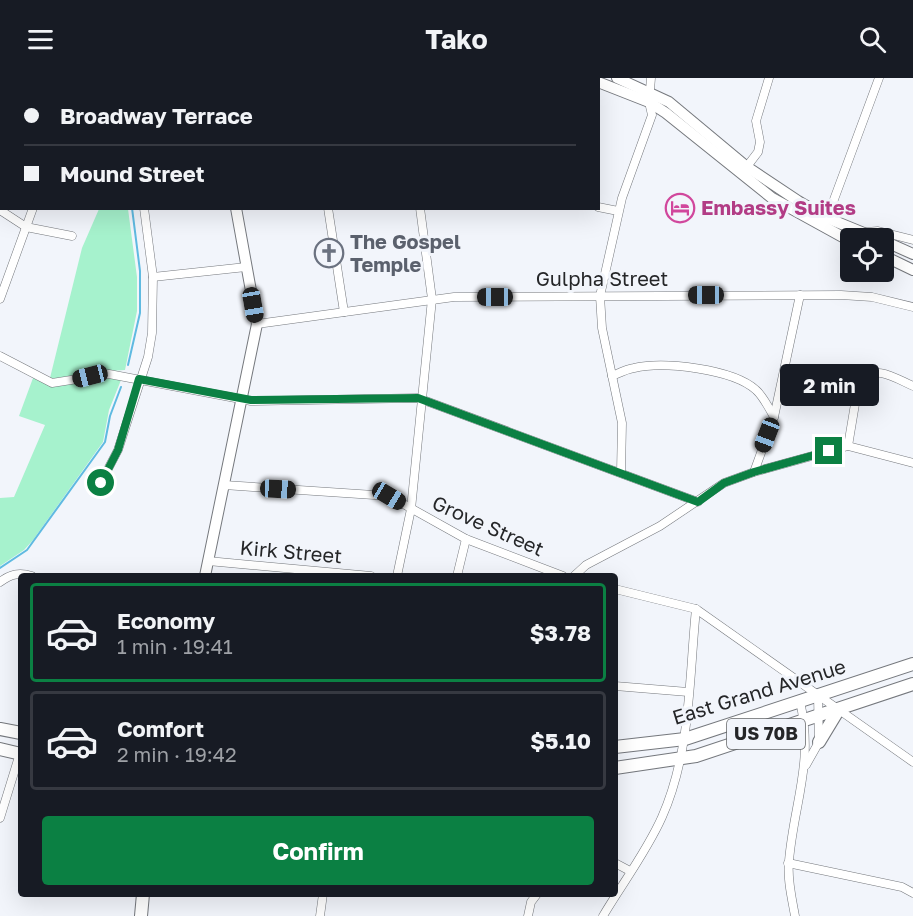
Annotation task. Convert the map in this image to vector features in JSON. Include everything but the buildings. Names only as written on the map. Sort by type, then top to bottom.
[{"type":"main road","name":"East Grand Avenue","points":[[618,747],[685,739],[913,664]]},
{"type":"main road","name":"East Grand Avenue","points":[[618,768],[680,760],[913,684]]},
{"type":"main road","points":[[819,742],[839,709]]},
{"type":"main road","points":[[0,729],[18,732]]},
{"type":"main road","points":[[0,749],[18,752]]},
{"type":"main road","points":[[143,897],[144,915]]},
{"type":"street","points":[[617,78],[649,96],[744,171],[772,198],[825,223],[840,234]]},
{"type":"street","points":[[621,472],[622,423],[602,328],[600,296],[618,211],[652,116],[649,96],[651,78]]},
{"type":"street","points":[[744,171],[758,152],[760,142],[756,121],[769,78]]},
{"type":"street","points":[[825,223],[879,78]]},
{"type":"street","points":[[600,83],[649,96]]},
{"type":"street","points":[[600,207],[618,211]]},
{"type":"street","points":[[0,210],[26,227],[72,236]]},
{"type":"street","points":[[0,299],[32,210]]},
{"type":"street","points":[[97,490],[118,450],[139,379],[148,357],[152,333],[153,278],[144,210]]},
{"type":"street","points":[[206,573],[256,324],[236,210]]},
{"type":"street","points":[[328,210],[344,312]]},
{"type":"street","points":[[398,573],[411,509],[424,400],[432,299],[420,210]]},
{"type":"street","points":[[825,223],[845,228]]},
{"type":"street","points":[[894,235],[913,240]]},
{"type":"street","points":[[894,246],[913,254]]},
{"type":"street","points":[[894,261],[913,270]]},
{"type":"street","points":[[153,278],[246,267]]},
{"type":"street","points":[[754,472],[774,417],[800,295]]},
{"type":"street","name":"Gulpha Street","points":[[256,324],[432,299],[800,295],[872,297],[913,307]]},
{"type":"street","points":[[0,356],[52,382],[109,374],[241,400],[424,400],[698,502]]},
{"type":"street","points":[[612,376],[634,368],[659,366],[714,372],[736,378],[757,390],[774,417]]},
{"type":"street","points":[[848,446],[859,380],[866,373],[880,372],[913,386]]},
{"type":"street","points":[[577,573],[586,565],[660,526],[724,483],[754,472],[848,446],[913,463]]},
{"type":"street","name":"Grove Street","points":[[224,485],[389,496],[466,539],[555,573]]},
{"type":"street","points":[[458,573],[466,539]]},
{"type":"street","name":"Kirk Street","points":[[208,561],[338,573]]},
{"type":"street","points":[[0,582],[18,574]]},
{"type":"street","points":[[618,590],[696,609],[913,762]]},
{"type":"street","points":[[618,891],[662,818],[680,760],[685,739],[696,609]]},
{"type":"street","points":[[618,686],[688,692]]},
{"type":"street","points":[[806,766],[819,742],[818,696]]},
{"type":"street","points":[[795,916],[788,863],[806,766],[804,721],[800,701]]},
{"type":"street","points":[[0,818],[18,761]]},
{"type":"street","points":[[788,863],[902,886],[913,893]]},
{"type":"street","points":[[618,865],[630,871]]},
{"type":"street","points":[[320,916],[323,897]]},
{"type":"street","points":[[528,916],[531,902],[535,897]]},
{"type":"street","points":[[603,916],[614,897]]},
{"type":"green space","points":[[99,210],[128,210],[137,277],[137,311],[125,370],[58,379],[50,378],[82,248]]},
{"type":"green space","points":[[107,377],[121,380],[109,410],[103,442],[33,540],[24,550],[0,566],[0,498],[14,497],[45,425],[19,416],[33,378],[51,386]]},
{"type":"waterway","points":[[128,365],[140,313],[140,271],[132,210]]},
{"type":"waterway","points":[[0,568],[27,550],[105,442],[110,416],[121,387]]},
{"type":"place","name":"Embassy Suites","points":[[680,208]]},
{"type":"place","name":"The Gospel Temple","points":[[329,253]]},
{"type":"route","points":[[101,483],[118,450],[139,379],[251,400],[418,398],[698,502],[724,483],[829,451]]}]
